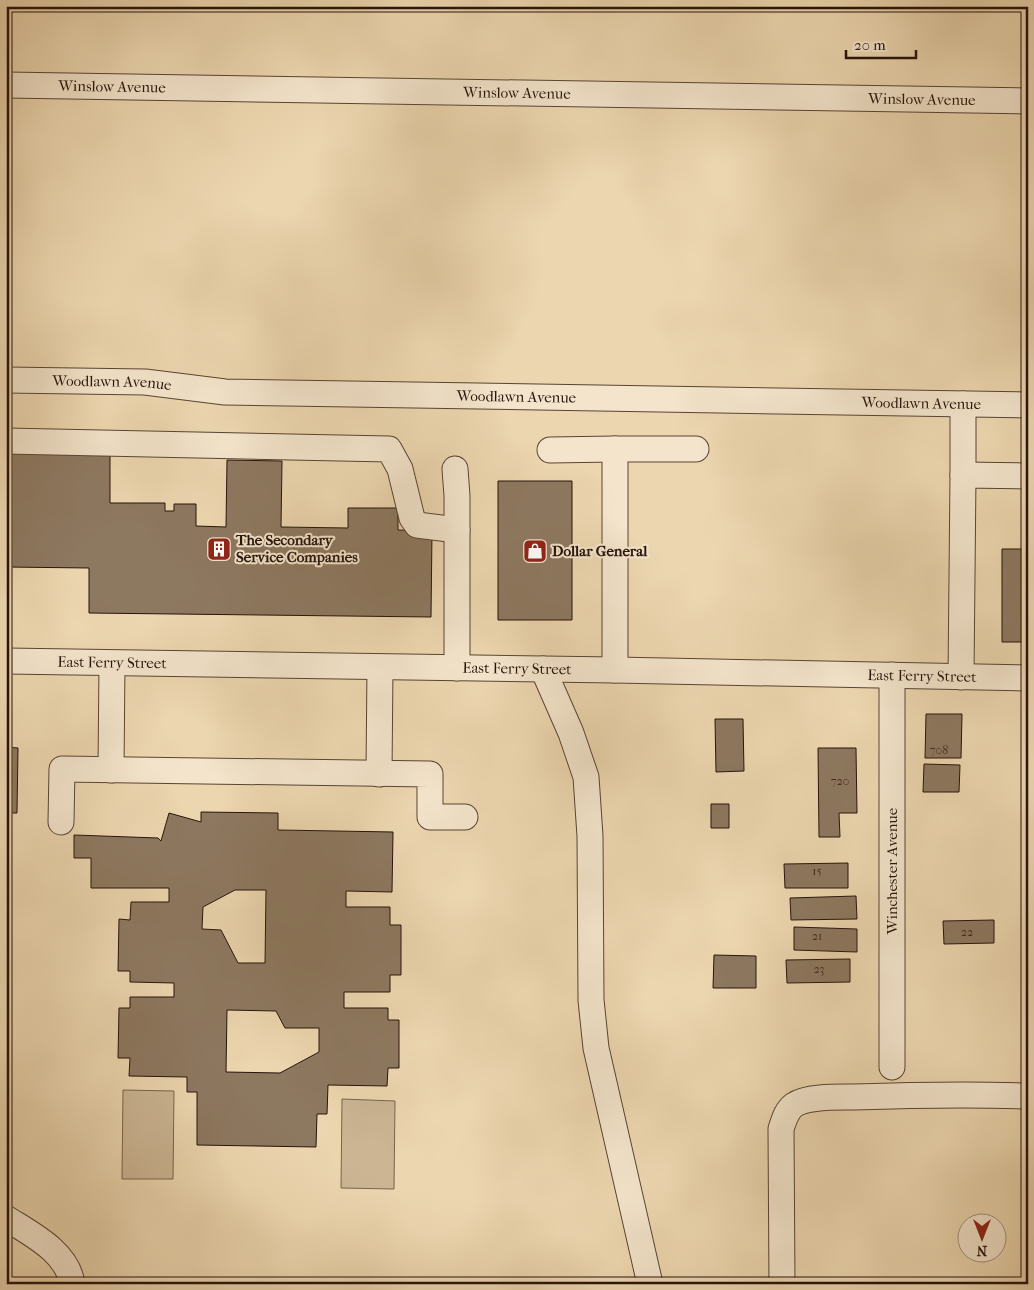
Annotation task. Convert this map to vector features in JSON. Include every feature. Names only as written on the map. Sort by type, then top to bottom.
[{"type":"street","name":"Winslow Avenue","points":[[6,86],[1028,101]]},
{"type":"street","name":"Woodlawn Avenue","points":[[6,380],[145,382],[225,392],[1028,405]]},
{"type":"street","points":[[961,676],[963,404]]},
{"type":"street","points":[[6,441],[389,449],[400,468],[412,518],[417,525],[457,530]]},
{"type":"street","points":[[615,449],[615,670]]},
{"type":"street","points":[[550,450],[696,449]]},
{"type":"street","points":[[455,468],[458,496],[457,668]]},
{"type":"street","points":[[963,475],[1028,476]]},
{"type":"street","name":"East Ferry Street","points":[[6,661],[1028,678]]},
{"type":"street","points":[[111,770],[112,664]]},
{"type":"street","points":[[379,774],[380,667]]},
{"type":"street","points":[[543,669],[571,733],[586,777],[590,836],[591,1000],[596,1048],[650,1284]]},
{"type":"street","name":"Winchester Avenue","points":[[892,675],[892,1066]]},
{"type":"street","points":[[61,822],[62,769],[430,774],[430,817],[464,817]]},
{"type":"street","points":[[782,1284],[781,1129],[787,1112],[794,1105],[805,1101],[835,1098],[1028,1096]]},
{"type":"street","points":[[6,1218],[58,1254],[72,1278],[72,1284]]},
{"type":"shaded area","points":[[123,1090],[174,1091],[173,1179],[122,1179]]},
{"type":"shaded area","points":[[342,1099],[395,1101],[394,1189],[341,1188]]},
{"type":"building","name":"The Secondary Service Companies","points":[[7,450],[110,451],[110,503],[165,503],[165,511],[174,511],[174,504],[196,504],[196,526],[226,527],[227,460],[282,461],[281,527],[348,528],[348,508],[398,508],[398,530],[432,531],[431,617],[89,613],[89,568],[6,567]]},
{"type":"building","name":"Dollar General","points":[[498,481],[572,481],[572,620],[498,620]]},
{"type":"building","points":[[1002,549],[1028,549],[1028,642],[1002,642]]},
{"type":"building","points":[[926,714],[962,714],[961,758],[925,758]]},
{"type":"building","points":[[715,719],[743,719],[744,771],[716,772]]},
{"type":"building","points":[[6,747],[18,748],[17,813],[6,813]]},
{"type":"building","points":[[818,748],[856,748],[857,813],[839,813],[840,837],[819,837]]},
{"type":"building","points":[[924,764],[960,765],[959,792],[923,792]]},
{"type":"building","points":[[711,804],[729,804],[729,828],[711,828]]},
{"type":"building","points":[[201,812],[278,813],[278,830],[393,832],[392,892],[346,891],[346,907],[390,907],[390,925],[401,925],[401,975],[390,975],[390,992],[344,992],[344,1008],[388,1008],[388,1020],[399,1020],[399,1068],[388,1068],[387,1086],[328,1085],[327,1114],[317,1114],[316,1147],[197,1145],[197,1092],[187,1092],[187,1077],[129,1076],[130,1058],[118,1058],[119,1008],[130,1008],[130,997],[174,997],[174,983],[130,982],[130,971],[118,971],[119,919],[130,920],[131,902],[169,902],[169,888],[91,888],[91,858],[74,858],[74,835],[158,838],[161,841],[169,813],[201,822]],"holes":[[[235,890],[266,890],[265,963],[238,963],[221,930],[202,929],[203,907]],[[227,1010],[276,1011],[285,1028],[319,1028],[319,1052],[280,1073],[226,1072]]]},
{"type":"building","points":[[848,863],[848,888],[785,888],[784,864]]},
{"type":"building","points":[[856,896],[857,919],[791,920],[790,898]]},
{"type":"building","points":[[994,920],[994,943],[944,944],[943,921]]},
{"type":"building","points":[[794,927],[857,929],[857,952],[794,950]]},
{"type":"building","points":[[714,955],[756,956],[756,988],[713,988]]},
{"type":"building","points":[[850,959],[850,982],[787,983],[786,960]]},
{"type":"place","name":"The Secondary Service Companies","points":[[219,549]]},
{"type":"place","name":"Dollar General","points":[[535,551]]}]
